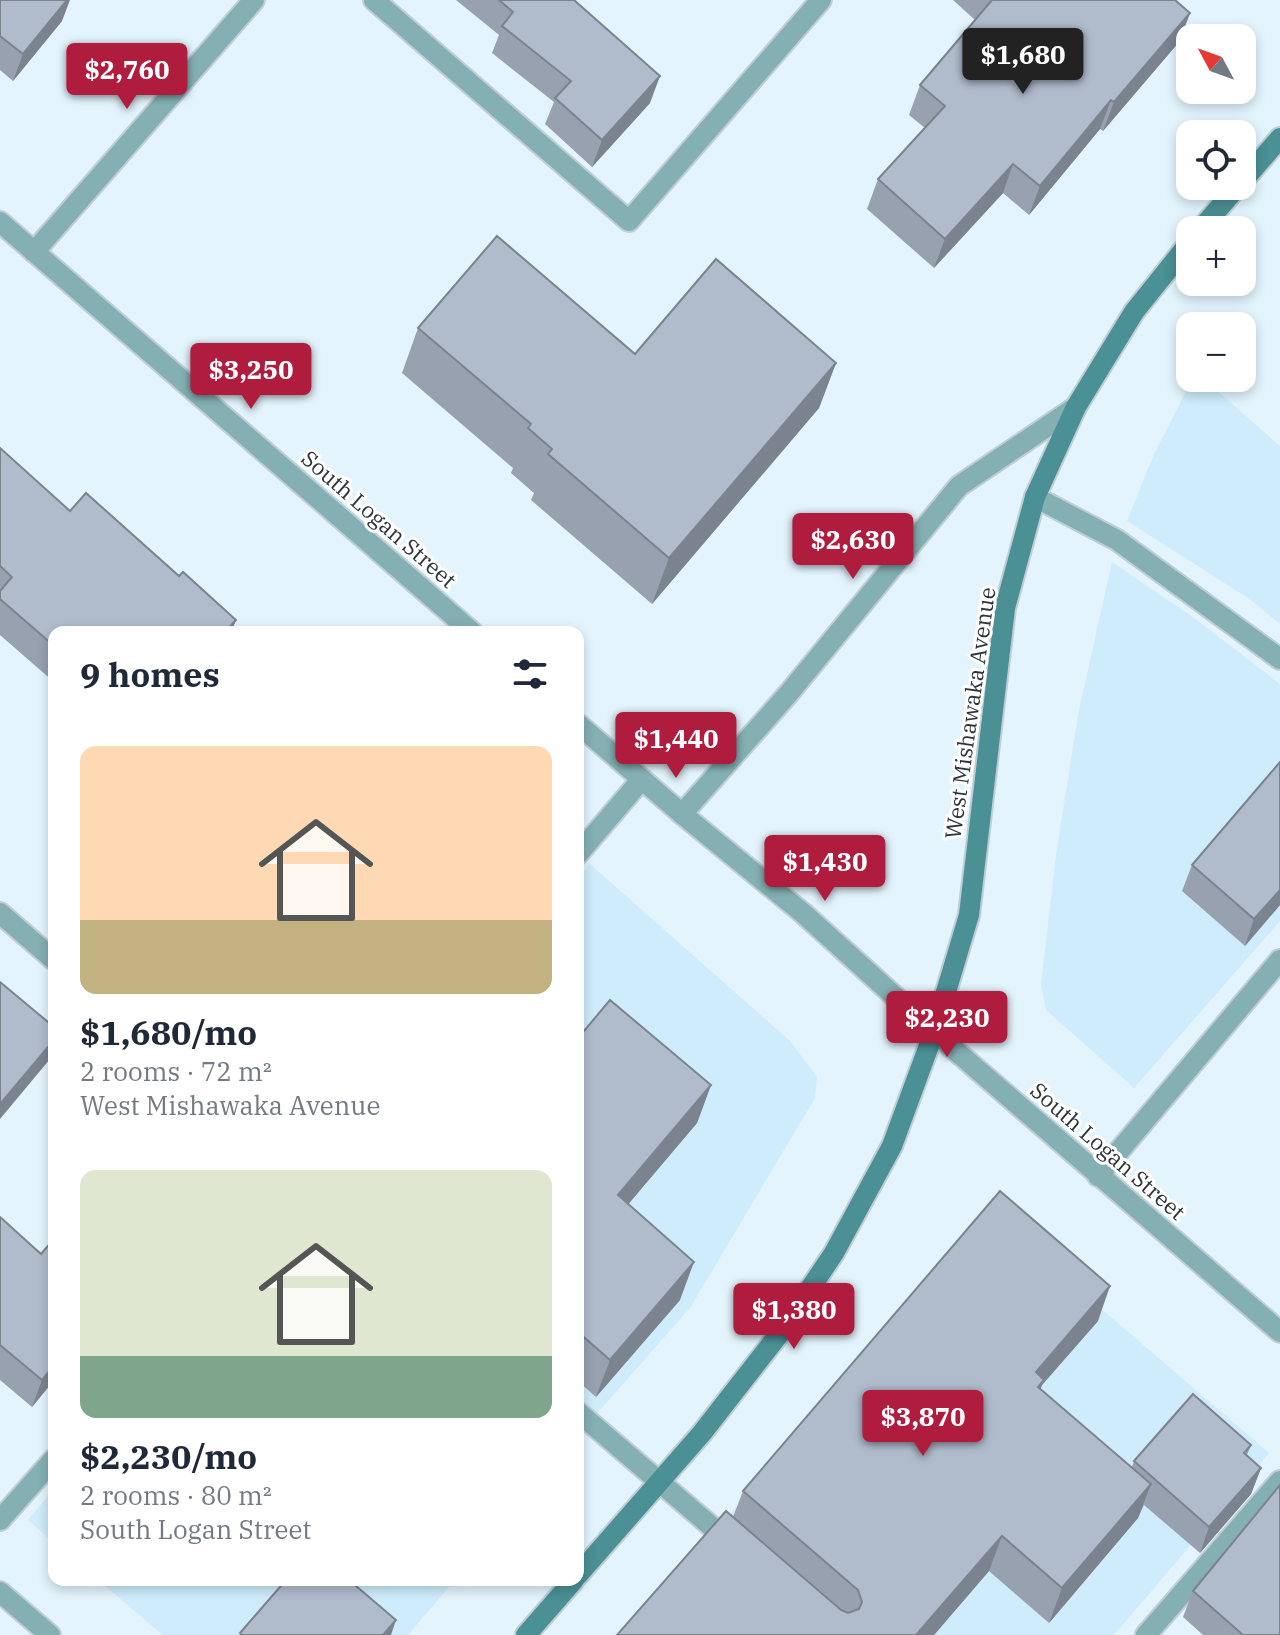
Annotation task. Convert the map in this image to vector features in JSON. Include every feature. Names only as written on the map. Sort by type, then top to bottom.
[{"type":"main road","points":[[1256,166],[1280,138]]},
{"type":"main road","points":[[1212,216],[1226,200]]},
{"type":"main road","name":"West Mishawaka Avenue","points":[[584,1568],[659,1482],[780,1333],[834,1253],[892,1146],[934,1032],[969,915],[1005,608],[1035,497],[1076,407],[1134,312],[1176,260]]},
{"type":"main road","points":[[526,1635],[569,1586]]},
{"type":"street","points":[[34,252],[254,0]]},
{"type":"street","points":[[374,0],[629,221],[821,0]]},
{"type":"street","name":"South Logan Street","points":[[0,222],[465,626]]},
{"type":"street","name":"West Mishawaka Avenue","points":[[682,814],[789,693],[959,486],[1076,407]]},
{"type":"street","points":[[1035,497],[1117,540],[1280,659]]},
{"type":"street","name":"South Logan Street","points":[[584,729],[804,914],[934,1032],[1280,1332]]},
{"type":"street","points":[[584,847],[642,779]]},
{"type":"street","points":[[0,913],[48,955]]},
{"type":"street","points":[[1098,1176],[1280,960]]},
{"type":"street","points":[[584,1417],[743,1554]]},
{"type":"street","points":[[0,1520],[48,1466]]},
{"type":"street","points":[[1146,1635],[1280,1481]]},
{"type":"street","points":[[0,1592],[50,1635]]},
{"type":"shaded area","points":[[1186,392],[1219,392],[1280,446],[1280,624],[1251,600],[1127,521],[1154,454]]},
{"type":"shaded area","points":[[1112,562],[1194,618],[1280,684],[1280,921],[1134,1088],[1046,1010],[1041,985],[1056,855],[1078,715]]},
{"type":"shaded area","points":[[590,864],[790,1041],[817,1077],[815,1098],[690,1308],[584,1428],[584,871]]},
{"type":"shaded area","points":[[989,1221],[1005,1226],[1269,1453],[1114,1635],[623,1635]]},
{"type":"shaded area","points":[[48,1496],[48,1538],[28,1520]]},
{"type":"shaded area","points":[[105,1586],[450,1586],[408,1635],[163,1635]]},
{"type":"building","points":[[0,0],[67,0],[23,54],[0,36]]},
{"type":"building","points":[[499,0],[574,0],[660,76],[602,140],[555,98],[571,81],[502,26],[513,12]]},
{"type":"building","points":[[992,0],[1175,0],[1190,13],[1181,24],[1176,24],[1176,29],[1114,102],[1111,100],[1040,186],[1013,164],[945,239],[878,179],[945,106],[920,85]]},
{"type":"building","points":[[497,236],[635,354],[716,259],[836,363],[669,558],[548,454],[552,449],[528,428],[531,424],[418,328]]},
{"type":"building","points":[[0,448],[70,511],[86,493],[179,576],[183,572],[236,620],[230,626],[48,626],[48,641],[0,599],[0,591],[12,577],[0,566]]},
{"type":"building","points":[[1280,762],[1280,890],[1254,919],[1192,865]]},
{"type":"building","points":[[0,982],[48,1022],[48,1047],[0,1104]]},
{"type":"building","points":[[610,1000],[711,1085],[618,1195],[694,1262],[610,1360],[584,1337],[584,1031]]},
{"type":"building","points":[[1000,1191],[1110,1286],[1036,1372],[1044,1380],[1038,1387],[1151,1484],[1062,1588],[1002,1536],[916,1635],[617,1635],[726,1511],[841,1610],[848,1613],[859,1609],[862,1602],[858,1590],[743,1491]]},
{"type":"building","points":[[0,1217],[41,1254],[48,1246],[48,1372],[42,1380],[0,1345]]},
{"type":"building","points":[[1193,1394],[1251,1445],[1244,1453],[1261,1468],[1209,1527],[1134,1461]]},
{"type":"building","points":[[1280,1485],[1280,1635],[1243,1635],[1193,1591]]},
{"type":"building","points":[[281,1586],[356,1586],[396,1620],[383,1635],[240,1633]]}]
